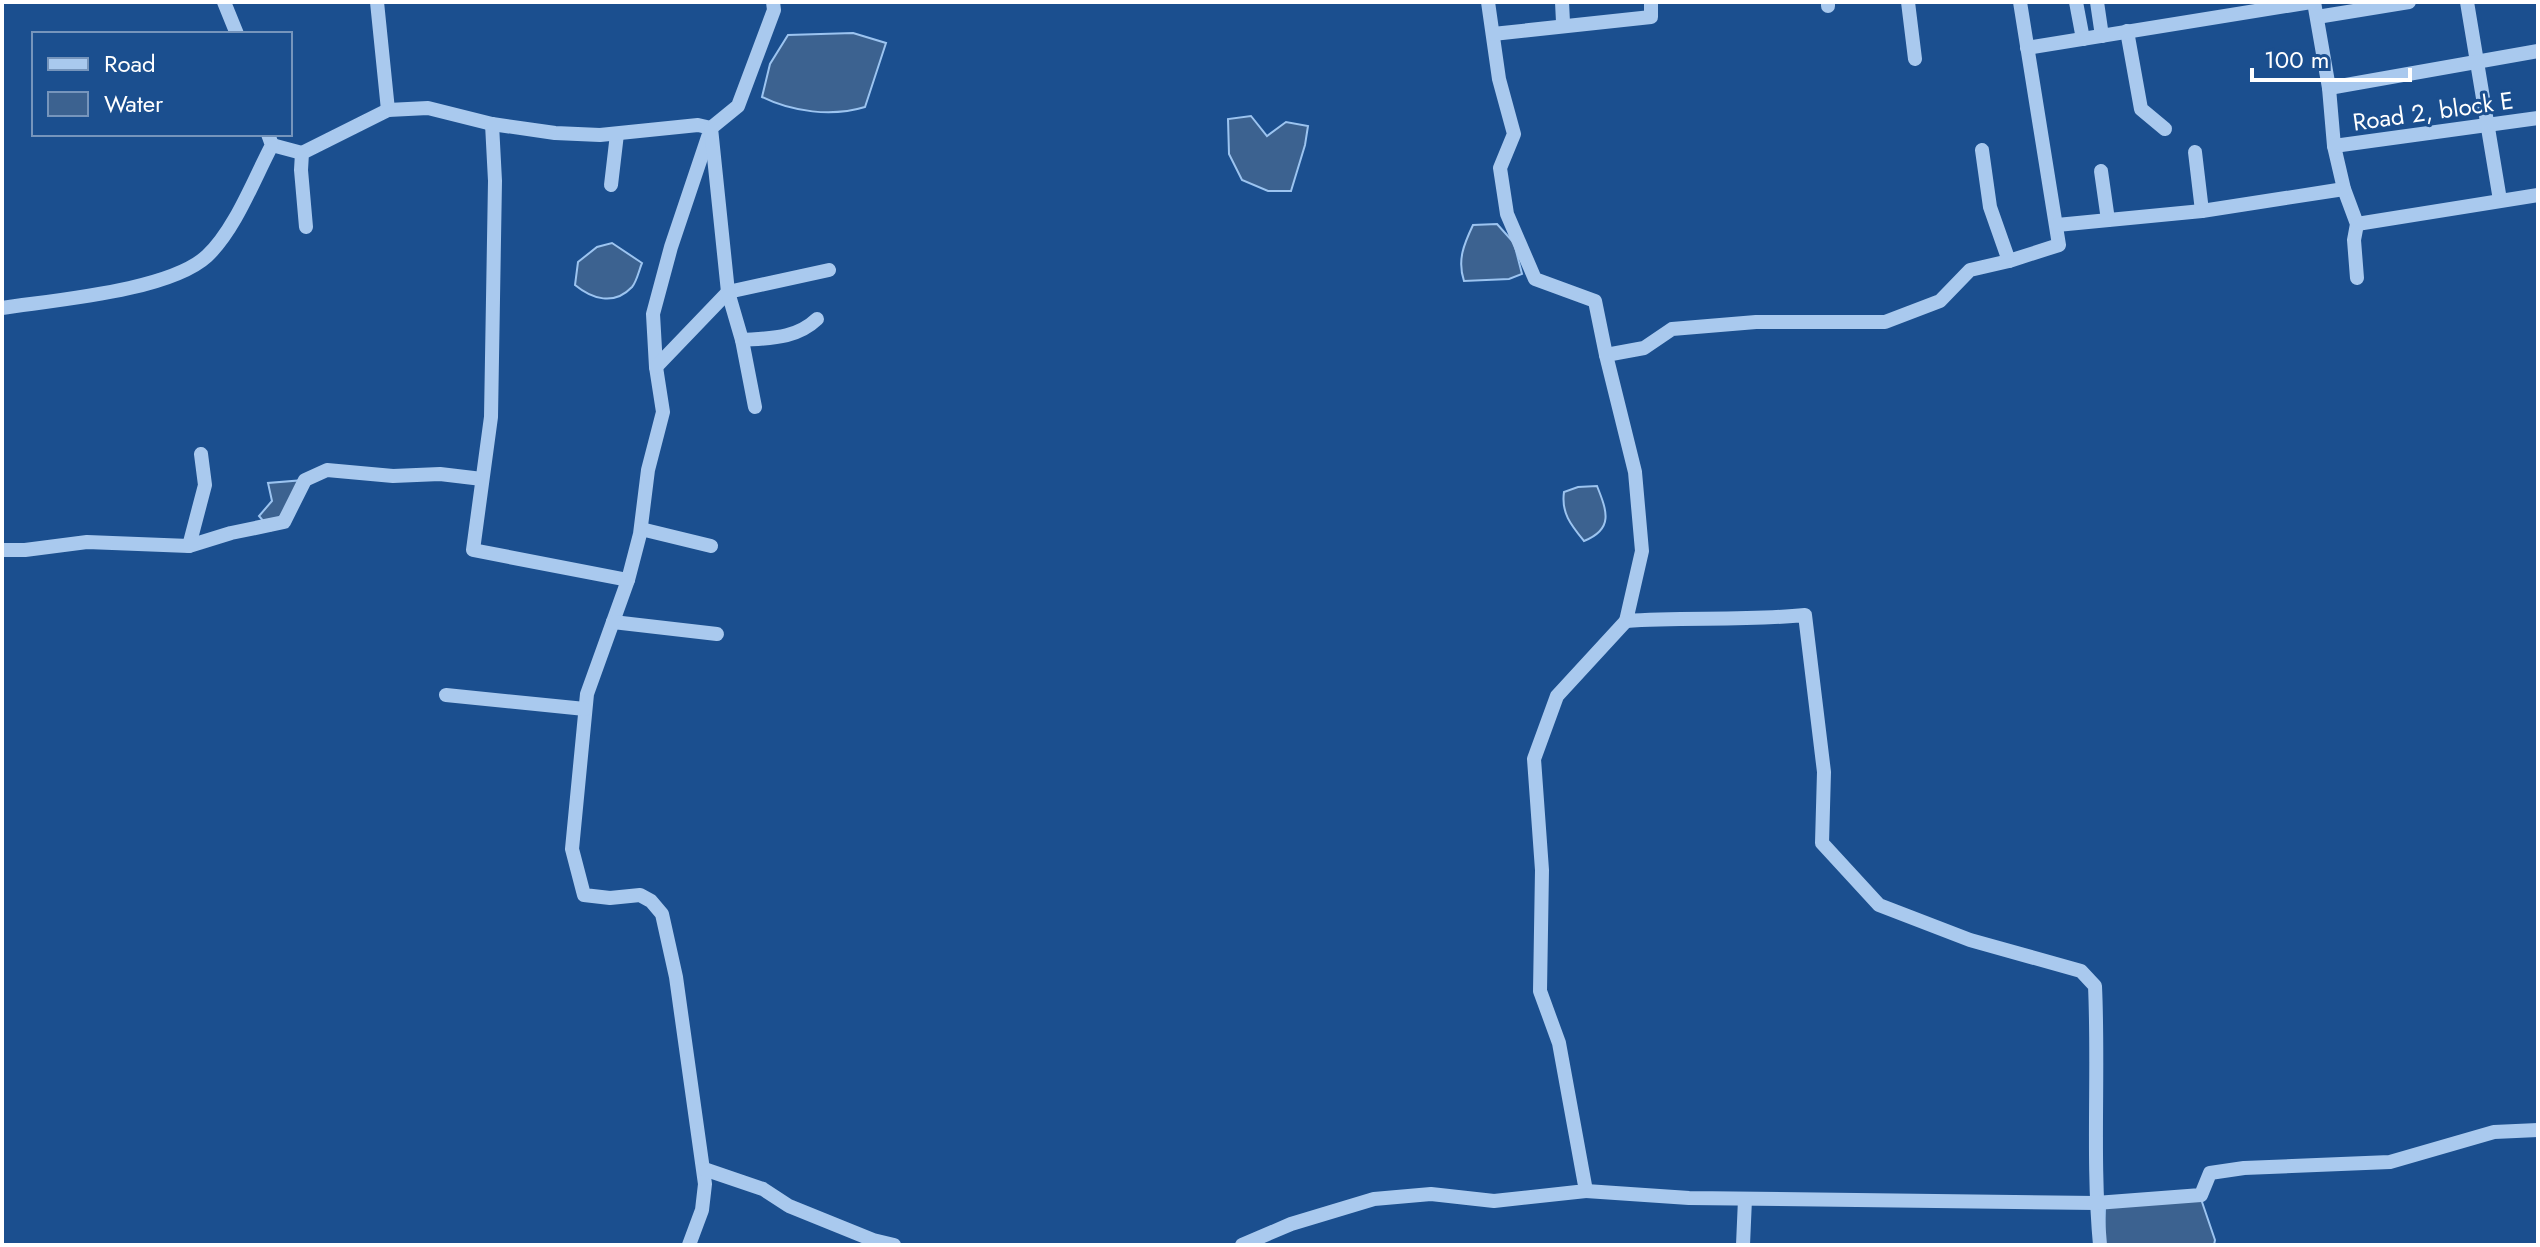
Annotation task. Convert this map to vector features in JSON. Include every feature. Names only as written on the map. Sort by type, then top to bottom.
[{"type":"street","points":[[224,2],[236,32]]},
{"type":"street","points":[[377,2],[388,110]]},
{"type":"street","points":[[689,1245],[702,1210],[704,1169],[676,977],[662,914],[651,901],[640,895],[610,898],[584,895],[572,849],[587,694],[628,580],[641,529],[648,470],[663,412],[653,314],[711,128],[738,106],[774,10],[773,2]]},
{"type":"street","points":[[1488,2],[1499,79],[1514,134],[1500,168],[1507,214],[1535,279],[1595,301],[1635,472],[1642,551],[1626,621],[1557,696],[1534,759],[1542,870],[1540,991],[1559,1043],[1586,1191]]},
{"type":"street","points":[[1562,2],[1563,22]]},
{"type":"street","points":[[1493,34],[1651,17],[1651,2]]},
{"type":"street","points":[[1908,2],[1915,59]]},
{"type":"street","points":[[1606,355],[1644,348],[1672,329],[1756,322],[1885,322],[1940,301],[1970,270],[2059,245],[2020,2]]},
{"type":"street","points":[[2076,2],[2083,39]]},
{"type":"street","points":[[2097,2],[2102,36]]},
{"type":"street","points":[[2027,48],[2127,31],[2314,7],[2409,2]]},
{"type":"street","points":[[2470,3],[2486,126],[2500,200]]},
{"type":"street","points":[[2314,7],[2329,88],[2334,146],[2344,189],[2357,224],[2354,240],[2357,278]]},
{"type":"street","points":[[2127,31],[2141,109],[2165,129]]},
{"type":"street","points":[[2329,88],[2538,51]]},
{"type":"street","points":[[2,308],[121,291],[175,274],[206,257],[228,230],[270,140],[302,153],[388,110],[428,108],[492,124],[555,133],[617,134],[698,125],[711,128]]},
{"type":"street","name":"Road 2, block E","points":[[2334,146],[2538,118]]},
{"type":"street","points":[[492,124],[495,181],[491,417],[473,550],[628,580]]},
{"type":"street","points":[[711,128],[728,292],[742,340],[755,407]]},
{"type":"street","points":[[611,185],[617,134]]},
{"type":"street","points":[[1982,150],[1990,207],[2009,261]]},
{"type":"street","points":[[2195,152],[2202,211]]},
{"type":"street","points":[[302,153],[306,227]]},
{"type":"street","points":[[2101,171],[2108,220]]},
{"type":"street","points":[[2057,225],[2202,211],[2344,189]]},
{"type":"street","points":[[2357,224],[2538,195]]},
{"type":"street","points":[[656,367],[728,292],[829,270]]},
{"type":"street","points":[[742,340],[789,336],[805,331],[817,319]]},
{"type":"street","points":[[189,546],[205,485],[201,454]]},
{"type":"street","points":[[2,550],[87,542],[189,546],[284,522],[305,480],[327,470],[393,476],[440,474],[482,479]]},
{"type":"street","points":[[641,529],[711,546]]},
{"type":"street","points":[[1626,621],[1681,617],[1756,620],[1805,615],[1824,772],[1822,843],[1879,905],[1970,940],[2081,971],[2095,986],[2098,1056],[2094,1151],[2100,1245]]},
{"type":"street","points":[[613,622],[717,634]]},
{"type":"street","points":[[446,695],[585,709]]},
{"type":"street","points":[[1242,1245],[1291,1224],[1374,1199],[1431,1194],[1494,1201],[1586,1191],[1745,1199],[2096,1203],[2201,1195],[2210,1173],[2244,1168],[2390,1162],[2494,1132],[2538,1130]]},
{"type":"street","points":[[704,1169],[763,1189],[789,1206],[873,1240],[894,1245]]},
{"type":"street","points":[[1743,1245],[1745,1199]]},
{"type":"water","points":[[853,33],[886,43],[865,107],[839,112],[812,111],[762,97],[770,64],[788,35]]},
{"type":"water","points":[[1251,116],[1267,136],[1286,122],[1308,126],[1291,191],[1268,191],[1242,180],[1229,154],[1228,119]]},
{"type":"water","points":[[1497,224],[1514,243],[1522,274],[1509,279],[1464,281],[1461,259],[1473,225]]},
{"type":"water","points":[[612,243],[642,263],[634,285],[625,293],[611,298],[596,297],[575,285],[578,262],[597,247]]},
{"type":"water","points":[[305,480],[271,530],[259,516],[272,501],[268,483]]},
{"type":"water","points":[[1597,486],[1606,518],[1600,531],[1584,541],[1566,513],[1564,492],[1578,487]]},
{"type":"water","points":[[2201,1199],[2214,1245],[2104,1245],[2105,1207]]}]
